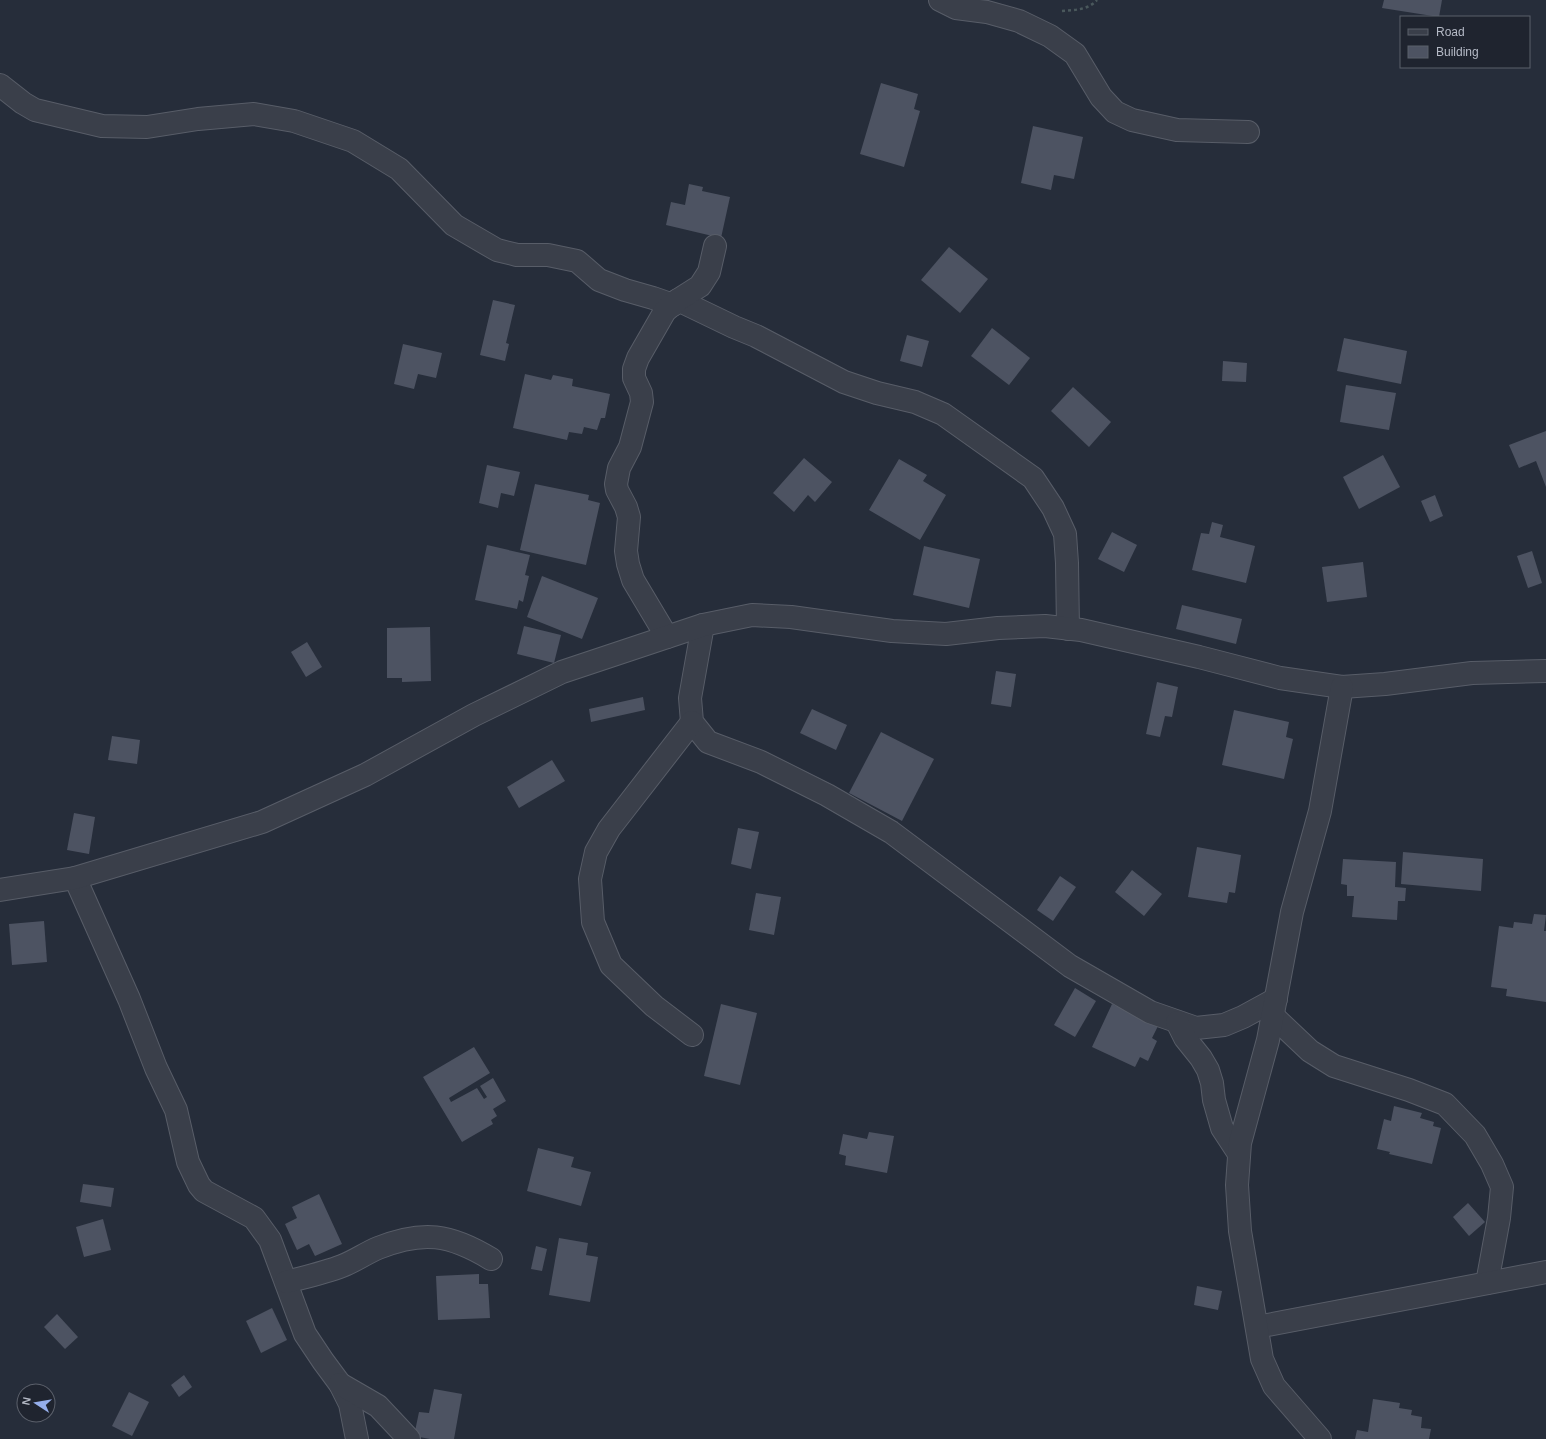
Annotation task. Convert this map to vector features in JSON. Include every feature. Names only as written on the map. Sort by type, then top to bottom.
[{"type":"street","points":[[940,0],[956,8],[987,12],[1019,21],[1050,36],[1074,54],[1101,97],[1114,112],[1132,120],[1177,130],[1248,132]]},
{"type":"street","points":[[0,85],[23,104],[35,110],[102,126],[147,127],[198,119],[254,114],[294,121],[353,141],[399,169],[454,225],[497,250],[517,255],[548,255],[577,261],[599,280],[625,290],[653,298],[675,302],[756,336],[844,382],[877,393],[915,402],[943,414],[1033,478],[1053,508],[1065,534],[1068,629]]},
{"type":"street","points":[[667,637],[633,580],[628,564],[626,550],[629,517],[626,507],[617,490],[616,484],[619,468],[630,447],[642,402],[641,393],[634,378],[634,369],[638,358],[665,311],[675,302],[700,286],[709,272],[715,246]]},
{"type":"street","points":[[0,890],[75,878],[262,822],[365,775],[474,715],[562,672],[703,625],[752,615],[791,617],[892,631],[938,633],[998,628],[1037,627],[1081,630],[1199,657],[1280,678],[1342,687],[1385,684],[1472,673],[1546,671]]},
{"type":"street","points":[[703,625],[690,698],[692,722],[708,742],[761,762],[827,795],[891,832],[1070,966],[1150,1012],[1196,1028],[1224,1025],[1274,1007]]},
{"type":"street","points":[[1320,1439],[1274,1386],[1262,1359],[1240,1231],[1237,1185],[1240,1143],[1268,1040],[1292,912],[1320,811],[1342,687]]},
{"type":"street","points":[[692,722],[609,828],[596,852],[590,879],[593,922],[610,965],[654,1006],[692,1035]]},
{"type":"street","points":[[75,878],[129,999],[156,1068],[176,1110],[188,1162],[204,1191],[254,1218],[270,1240],[306,1334],[340,1384],[350,1404],[357,1439]]},
{"type":"street","points":[[1274,1007],[1310,1051],[1334,1066],[1409,1090],[1445,1104],[1475,1135],[1492,1164],[1502,1187],[1499,1218],[1487,1283]]},
{"type":"street","points":[[1177,1022],[1185,1038],[1201,1058],[1208,1070],[1212,1083],[1214,1100],[1222,1128],[1239,1154]]},
{"type":"street","points":[[286,1282],[342,1266],[378,1248],[412,1237],[427,1236],[450,1240],[472,1248],[491,1259]]},
{"type":"street","points":[[1256,1327],[1546,1272]]},
{"type":"street","points":[[340,1384],[378,1406],[409,1439]]},
{"type":"building","points":[[1384,0],[1442,0],[1439,16],[1382,8]]},
{"type":"building","points":[[881,83],[918,94],[914,109],[920,111],[904,167],[860,154]]},
{"type":"building","points":[[1033,126],[1083,137],[1074,179],[1054,175],[1051,190],[1021,183]]},
{"type":"building","points":[[689,184],[703,187],[702,191],[730,197],[721,238],[666,225],[671,202],[685,205]]},
{"type":"building","points":[[949,247],[988,279],[960,313],[921,280]]},
{"type":"building","points":[[493,300],[515,305],[506,343],[509,344],[505,361],[480,355]]},
{"type":"building","points":[[992,328],[1030,358],[1009,385],[971,356]]},
{"type":"building","points":[[907,335],[929,341],[922,367],[900,361]]},
{"type":"building","points":[[1344,338],[1407,351],[1401,384],[1337,371]]},
{"type":"building","points":[[403,344],[442,353],[436,378],[418,374],[414,389],[394,384]]},
{"type":"building","points":[[1223,361],[1247,363],[1246,382],[1222,381]]},
{"type":"building","points":[[525,374],[551,380],[553,375],[573,379],[572,386],[610,394],[605,418],[601,418],[597,430],[584,427],[582,434],[569,432],[567,440],[513,428]]},
{"type":"building","points":[[1346,385],[1396,393],[1389,430],[1340,422]]},
{"type":"building","points":[[1073,387],[1111,422],[1089,447],[1051,411]]},
{"type":"building","points":[[1546,431],[1546,487],[1536,461],[1519,468],[1509,445]]},
{"type":"building","points":[[1383,455],[1400,487],[1359,509],[1343,477]]},
{"type":"building","points":[[804,458],[832,482],[815,502],[808,495],[794,512],[773,493]]},
{"type":"building","points":[[899,459],[927,475],[923,481],[946,495],[920,540],[869,510]]},
{"type":"building","points":[[487,465],[520,472],[514,496],[501,493],[498,508],[479,503]]},
{"type":"building","points":[[535,484],[589,495],[588,500],[600,503],[586,565],[520,550]]},
{"type":"building","points":[[1435,495],[1443,516],[1430,522],[1421,501]]},
{"type":"building","points":[[1212,522],[1223,525],[1220,537],[1255,546],[1246,583],[1192,570],[1201,533],[1209,534]]},
{"type":"building","points":[[1112,532],[1137,545],[1124,572],[1098,559]]},
{"type":"building","points":[[487,545],[530,555],[525,575],[529,576],[523,602],[519,600],[517,609],[475,600]]},
{"type":"building","points":[[924,546],[980,559],[969,608],[913,595]]},
{"type":"building","points":[[1532,551],[1542,583],[1528,588],[1517,556]]},
{"type":"building","points":[[1363,562],[1367,597],[1327,602],[1322,567]]},
{"type":"building","points":[[542,576],[598,598],[582,639],[527,617]]},
{"type":"building","points":[[1182,605],[1242,619],[1236,644],[1176,629]]},
{"type":"building","points":[[524,626],[561,635],[554,663],[517,654]]},
{"type":"building","points":[[430,627],[431,681],[402,682],[402,678],[387,678],[387,628]]},
{"type":"building","points":[[307,642],[322,667],[306,677],[291,652]]},
{"type":"building","points":[[996,671],[1016,674],[1011,707],[991,704]]},
{"type":"building","points":[[1157,682],[1178,687],[1172,717],[1165,716],[1160,737],[1146,734]]},
{"type":"building","points":[[643,697],[645,710],[591,722],[589,709]]},
{"type":"building","points":[[812,709],[847,725],[836,750],[800,733]]},
{"type":"building","points":[[1234,710],[1289,722],[1286,737],[1293,739],[1284,779],[1222,765]]},
{"type":"building","points":[[881,732],[934,759],[902,821],[849,793]]},
{"type":"building","points":[[112,736],[140,740],[137,764],[108,760]]},
{"type":"building","points":[[552,760],[565,781],[519,808],[507,787]]},
{"type":"building","points":[[74,813],[95,817],[89,854],[67,850]]},
{"type":"building","points":[[738,828],[759,832],[751,869],[731,864]]},
{"type":"building","points":[[1197,847],[1241,855],[1235,893],[1229,892],[1227,903],[1188,897]]},
{"type":"building","points":[[1403,852],[1483,859],[1481,891],[1401,884]]},
{"type":"building","points":[[1343,859],[1396,862],[1395,887],[1406,888],[1405,901],[1398,901],[1397,920],[1352,917],[1354,896],[1347,896],[1347,885],[1341,884]]},
{"type":"building","points":[[1132,870],[1162,894],[1144,916],[1115,892]]},
{"type":"building","points":[[1060,876],[1076,887],[1053,921],[1037,910]]},
{"type":"building","points":[[756,893],[781,897],[774,935],[749,930]]},
{"type":"building","points":[[1534,914],[1546,915],[1544,931],[1546,931],[1546,1002],[1506,996],[1507,989],[1491,987],[1499,926],[1513,928],[1514,922],[1532,924]]},
{"type":"building","points":[[44,921],[47,962],[12,965],[9,924]]},
{"type":"building","points":[[1075,988],[1096,1001],[1075,1037],[1054,1025]]},
{"type":"building","points":[[721,1004],[757,1013],[740,1085],[704,1076]]},
{"type":"building","points":[[1112,1004],[1158,1026],[1152,1038],[1157,1041],[1148,1061],[1140,1057],[1135,1067],[1092,1047]]},
{"type":"building","points":[[474,1047],[490,1073],[449,1098],[451,1102],[477,1088],[484,1099],[487,1097],[480,1086],[493,1078],[506,1101],[493,1109],[497,1116],[491,1120],[493,1124],[462,1142],[423,1077]]},
{"type":"building","points":[[1394,1106],[1422,1113],[1420,1118],[1434,1122],[1433,1126],[1441,1128],[1432,1164],[1389,1154],[1390,1152],[1377,1149],[1384,1119],[1391,1121]]},
{"type":"building","points":[[869,1132],[894,1136],[887,1173],[845,1165],[846,1156],[839,1154],[843,1134],[867,1139]]},
{"type":"building","points":[[538,1148],[574,1157],[571,1167],[591,1172],[581,1206],[527,1191]]},
{"type":"building","points":[[83,1184],[114,1188],[111,1207],[80,1202]]},
{"type":"building","points":[[319,1194],[342,1244],[315,1256],[309,1244],[297,1250],[285,1224],[297,1218],[292,1207]]},
{"type":"building","points":[[1468,1203],[1485,1222],[1469,1236],[1453,1217]]},
{"type":"building","points":[[103,1219],[111,1250],[84,1257],[76,1227]]},
{"type":"building","points":[[559,1238],[588,1243],[586,1255],[598,1257],[590,1302],[549,1295]]},
{"type":"building","points":[[536,1246],[547,1249],[542,1271],[531,1269]]},
{"type":"building","points":[[479,1274],[479,1284],[488,1284],[490,1318],[438,1320],[436,1276]]},
{"type":"building","points":[[1197,1286],[1222,1291],[1218,1310],[1194,1305]]},
{"type":"building","points":[[272,1308],[287,1340],[261,1353],[246,1321]]},
{"type":"building","points":[[57,1314],[78,1337],[65,1349],[44,1327]]},
{"type":"building","points":[[184,1375],[192,1387],[179,1397],[171,1385]]},
{"type":"building","points":[[434,1389],[462,1394],[454,1439],[430,1439],[414,1436],[419,1412],[429,1413]]},
{"type":"building","points":[[129,1392],[149,1402],[132,1436],[112,1426]]},
{"type":"building","points":[[1373,1399],[1400,1403],[1399,1408],[1412,1410],[1411,1415],[1422,1417],[1421,1428],[1431,1429],[1429,1439],[1355,1439],[1357,1430],[1368,1432]]}]
